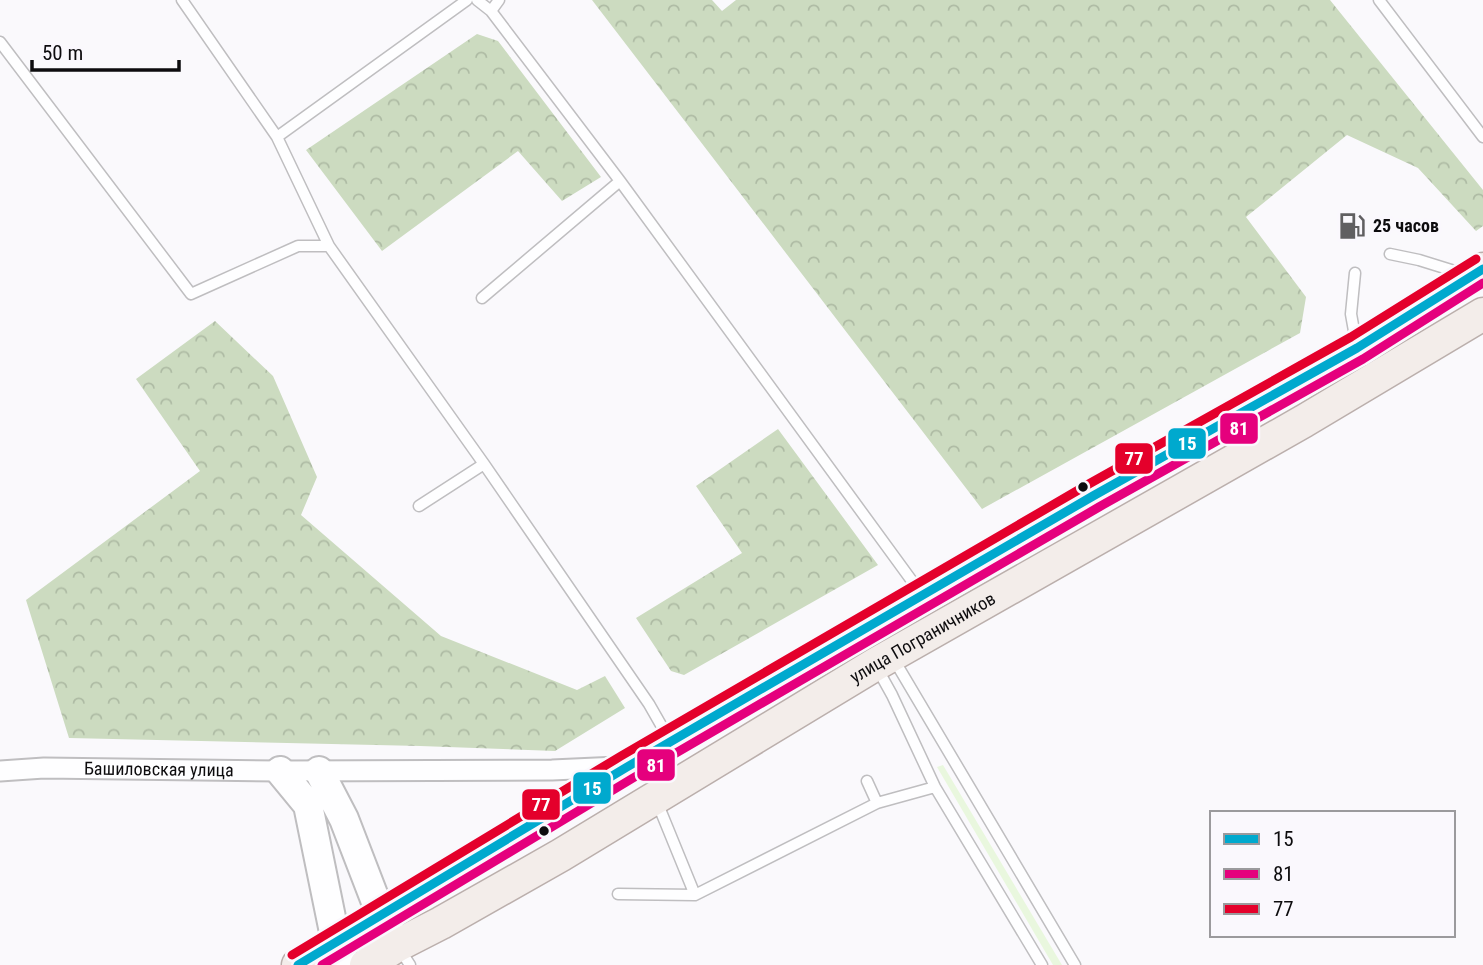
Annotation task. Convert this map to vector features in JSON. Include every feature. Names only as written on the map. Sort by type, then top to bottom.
[{"type":"main road","name":"улица Пограничников","points":[[298,965],[341,953],[381,915],[627,767],[1133,473],[1357,348],[1477,272]]},
{"type":"main road","name":"улица Пограничников","points":[[366,965],[404,955],[441,923],[549,862],[884,660],[1304,421],[1483,314]]},
{"type":"main road","points":[[1247,409],[1237,426],[1239,434],[1247,440],[1267,441]]},
{"type":"main road","points":[[1133,473],[1154,469],[1173,475],[1174,486],[1164,499]]},
{"type":"main road","points":[[280,771],[308,805],[341,953]]},
{"type":"main road","points":[[319,771],[344,819],[381,915],[404,955]]},
{"type":"street","name":"Башиловская улица","points":[[0,771],[58,768],[280,771],[578,770],[627,767]]},
{"type":"lane","points":[[182,0],[276,136],[329,246],[484,464],[649,704],[670,742]]},
{"type":"lane","points":[[276,136],[467,0]]},
{"type":"lane","points":[[477,0],[491,11],[620,181],[923,596]]},
{"type":"lane","points":[[491,11],[499,0]]},
{"type":"lane","points":[[1379,0],[1483,137]]},
{"type":"lane","points":[[0,42],[191,294],[298,246],[329,246]]},
{"type":"lane","points":[[482,298],[620,181]]},
{"type":"lane","points":[[1390,254],[1477,272]]},
{"type":"lane","points":[[1355,273],[1352,314],[1357,348]]},
{"type":"lane","points":[[419,506],[484,464]]},
{"type":"lane","points":[[884,660],[892,695],[935,787],[1042,965]]},
{"type":"lane","points":[[884,660],[1075,965]]},
{"type":"lane","points":[[867,781],[877,803]]},
{"type":"lane","points":[[618,894],[695,895],[877,803],[935,787]]},
{"type":"lane","points":[[655,799],[695,895]]},
{"type":"green space","points":[[592,0],[712,0],[722,11],[736,0],[1330,0],[1483,190],[1483,226],[1476,231],[1418,168],[1347,135],[1246,217],[1306,297],[1300,333],[982,509]]},
{"type":"green space","points":[[477,34],[498,41],[601,177],[562,201],[518,151],[382,251],[306,150]]},
{"type":"green space","points":[[215,321],[273,376],[317,477],[301,515],[441,636],[577,690],[605,676],[625,708],[555,751],[69,738],[26,600],[200,471],[136,379]]},
{"type":"green space","points":[[778,429],[878,565],[684,675],[671,671],[636,618],[742,553],[696,486]]},
{"type":"green space","points":[[943,765],[1062,965],[1053,965],[937,767]]},
{"type":"transit line","name":"77","points":[[292,955],[621,756],[1087,485],[1351,337],[1476,259]]},
{"type":"transit line","name":"15","points":[[298,965],[627,767],[1093,496],[1357,348],[1483,269]]},
{"type":"transit line","name":"81","points":[[322,965],[633,778],[1099,507],[1363,359],[1483,283]]},
{"type":"place","name":"25 часов","points":[[1352,226]]}]
